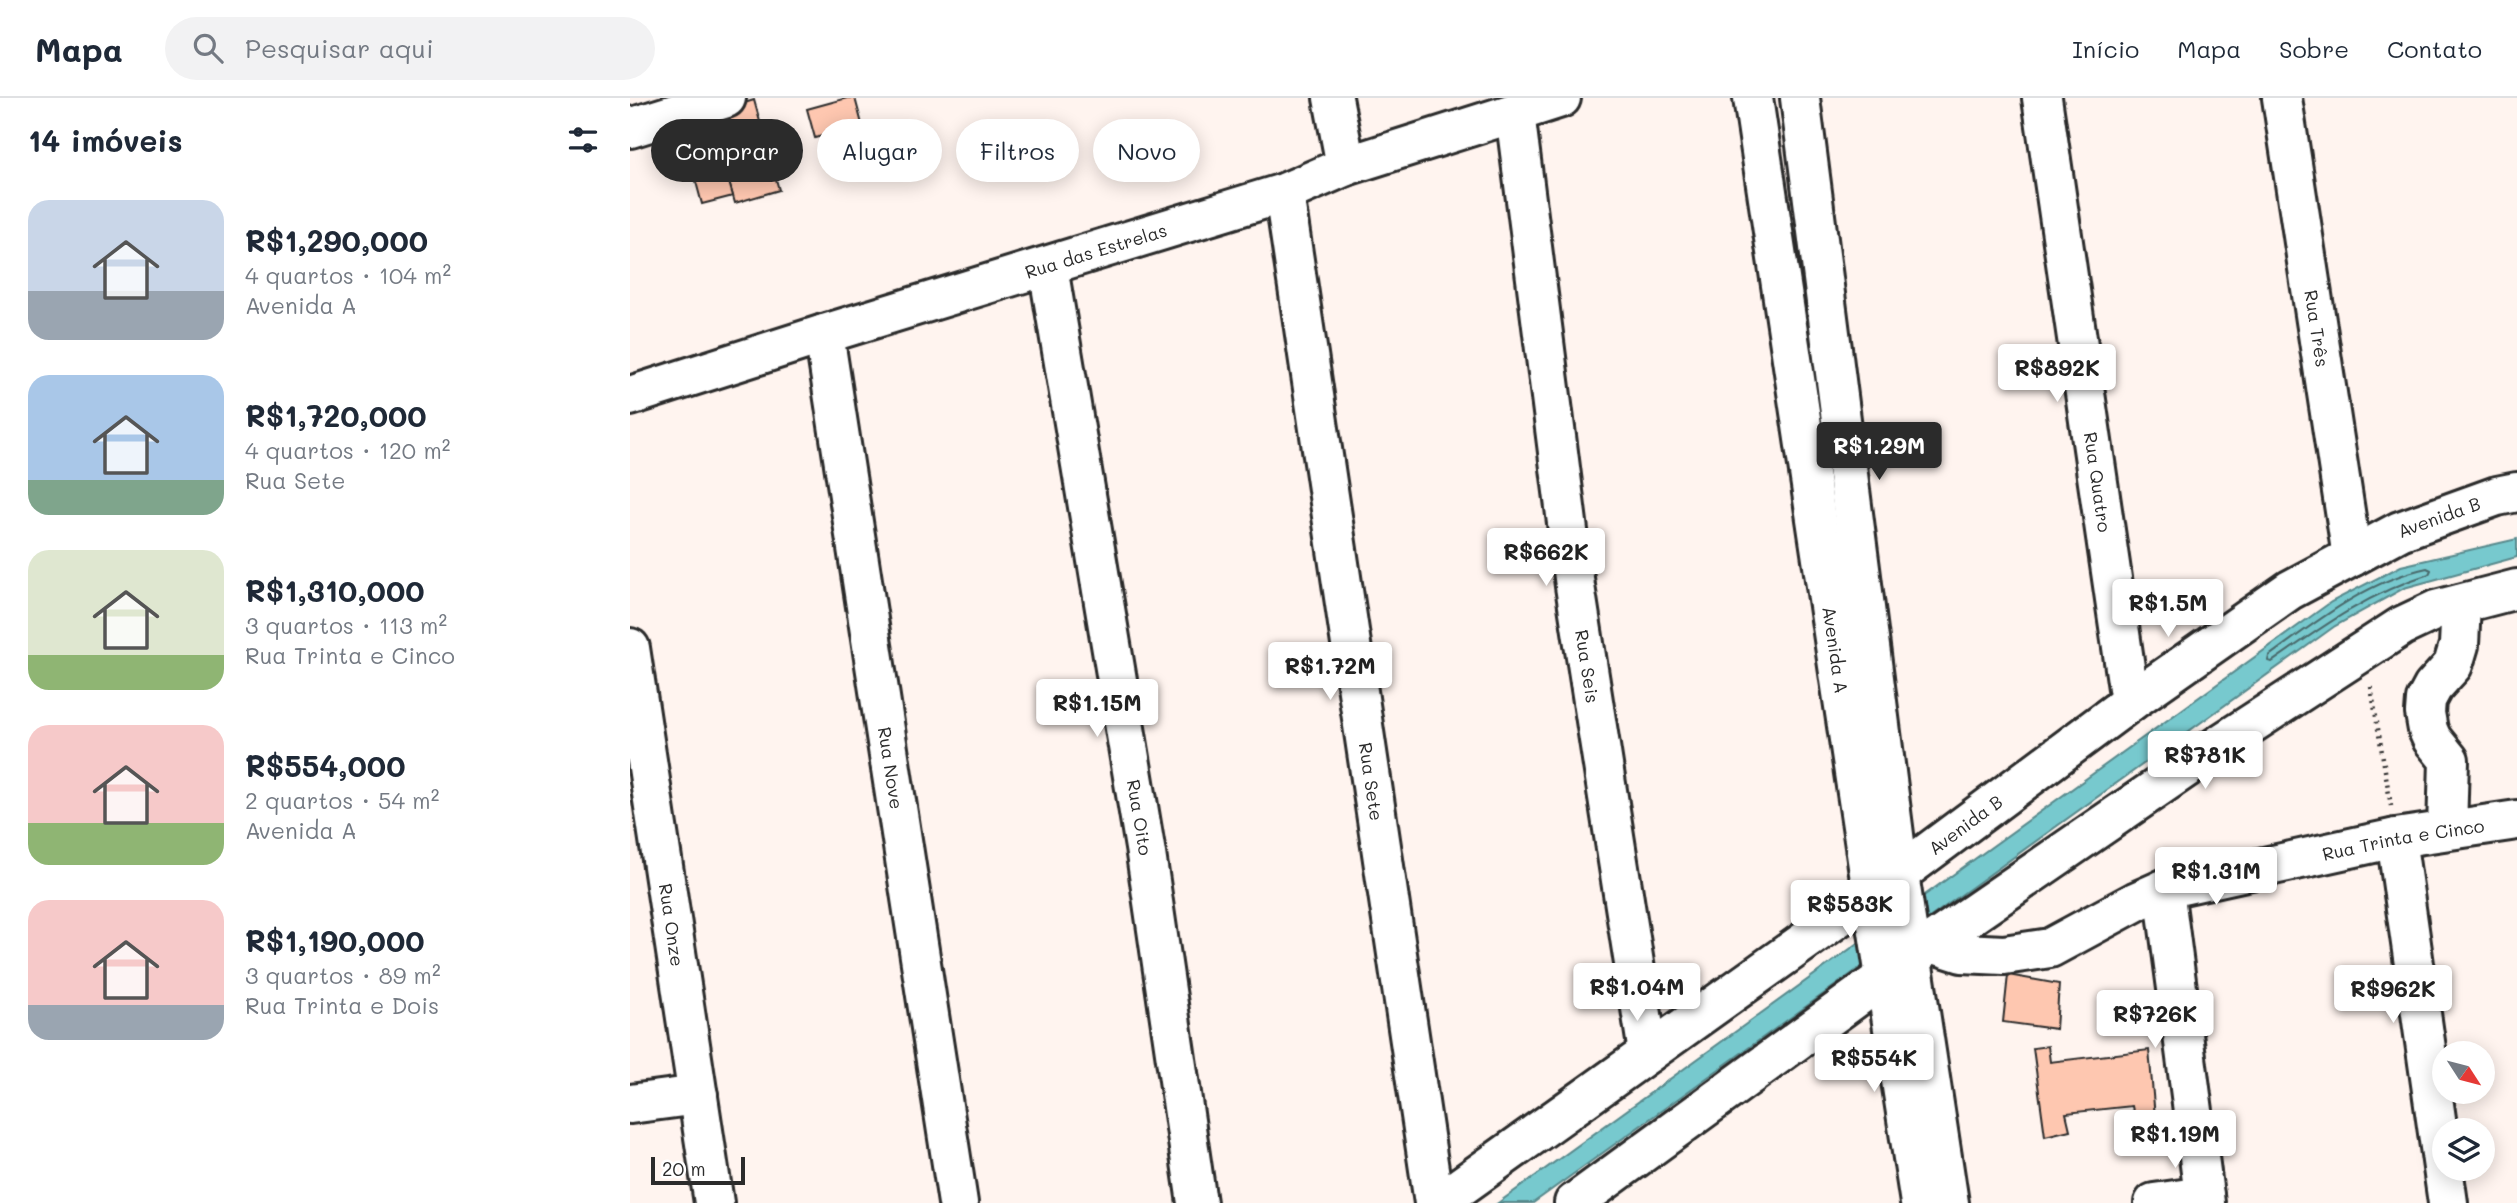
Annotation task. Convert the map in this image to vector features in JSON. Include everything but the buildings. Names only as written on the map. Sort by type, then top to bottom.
[{"type":"street","points":[[630,128],[726,98]]},
{"type":"street","points":[[1333,98],[1346,166]]},
{"type":"street","name":"Rua das Estrelas","points":[[630,396],[1284,193],[1346,166],[1560,98]]},
{"type":"street","name":"Avenida A","points":[[1753,98],[1886,888],[1905,960],[1949,1203]]},
{"type":"street","name":"Avenida A","points":[[1800,98],[1886,888]]},
{"type":"street","name":"Rua Quatro","points":[[2042,98],[2130,702]]},
{"type":"street","name":"Rua Três","points":[[2282,98],[2352,557]]},
{"type":"street","name":"Rua Seis","points":[[1515,113],[1575,586],[1648,1053]]},
{"type":"street","name":"Rua Sete","points":[[1284,193],[1436,1203]]},
{"type":"street","name":"Rua Oito","points":[[1048,267],[1146,855],[1197,1203]]},
{"type":"street","name":"Rua Nove","points":[[824,334],[958,1203]]},
{"type":"street","name":"Avenida B","points":[[1436,1203],[1886,888],[2130,702],[2290,590],[2400,531],[2497,496],[2517,492]]},
{"type":"street","points":[[1574,1203],[1905,960],[2225,741],[2402,626],[2437,610],[2517,589]]},
{"type":"street","points":[[2446,830],[2449,760],[2432,739],[2425,713],[2426,701],[2433,687],[2453,665],[2459,645],[2461,604]]},
{"type":"street","name":"Rua Onze","points":[[630,648],[714,1203]]},
{"type":"street","name":"Rua Trinta e Cinco","points":[[1905,960],[1962,953],[2004,955],[2050,948],[2164,889],[2396,838],[2517,820]]},
{"type":"street","points":[[2396,838],[2448,1203]]},
{"type":"street","points":[[2154,1203],[2205,1200],[2164,889]]},
{"type":"street","name":"Avenida A","points":[[1905,960],[1920,1203]]},
{"type":"street","points":[[630,1104],[698,1095]]},
{"type":"path","points":[[2365,650],[2396,838]]},
{"type":"water","points":[[2517,539],[2517,557],[2404,588],[2335,626],[1533,1203],[1498,1203],[2331,602],[2401,566]]}]
